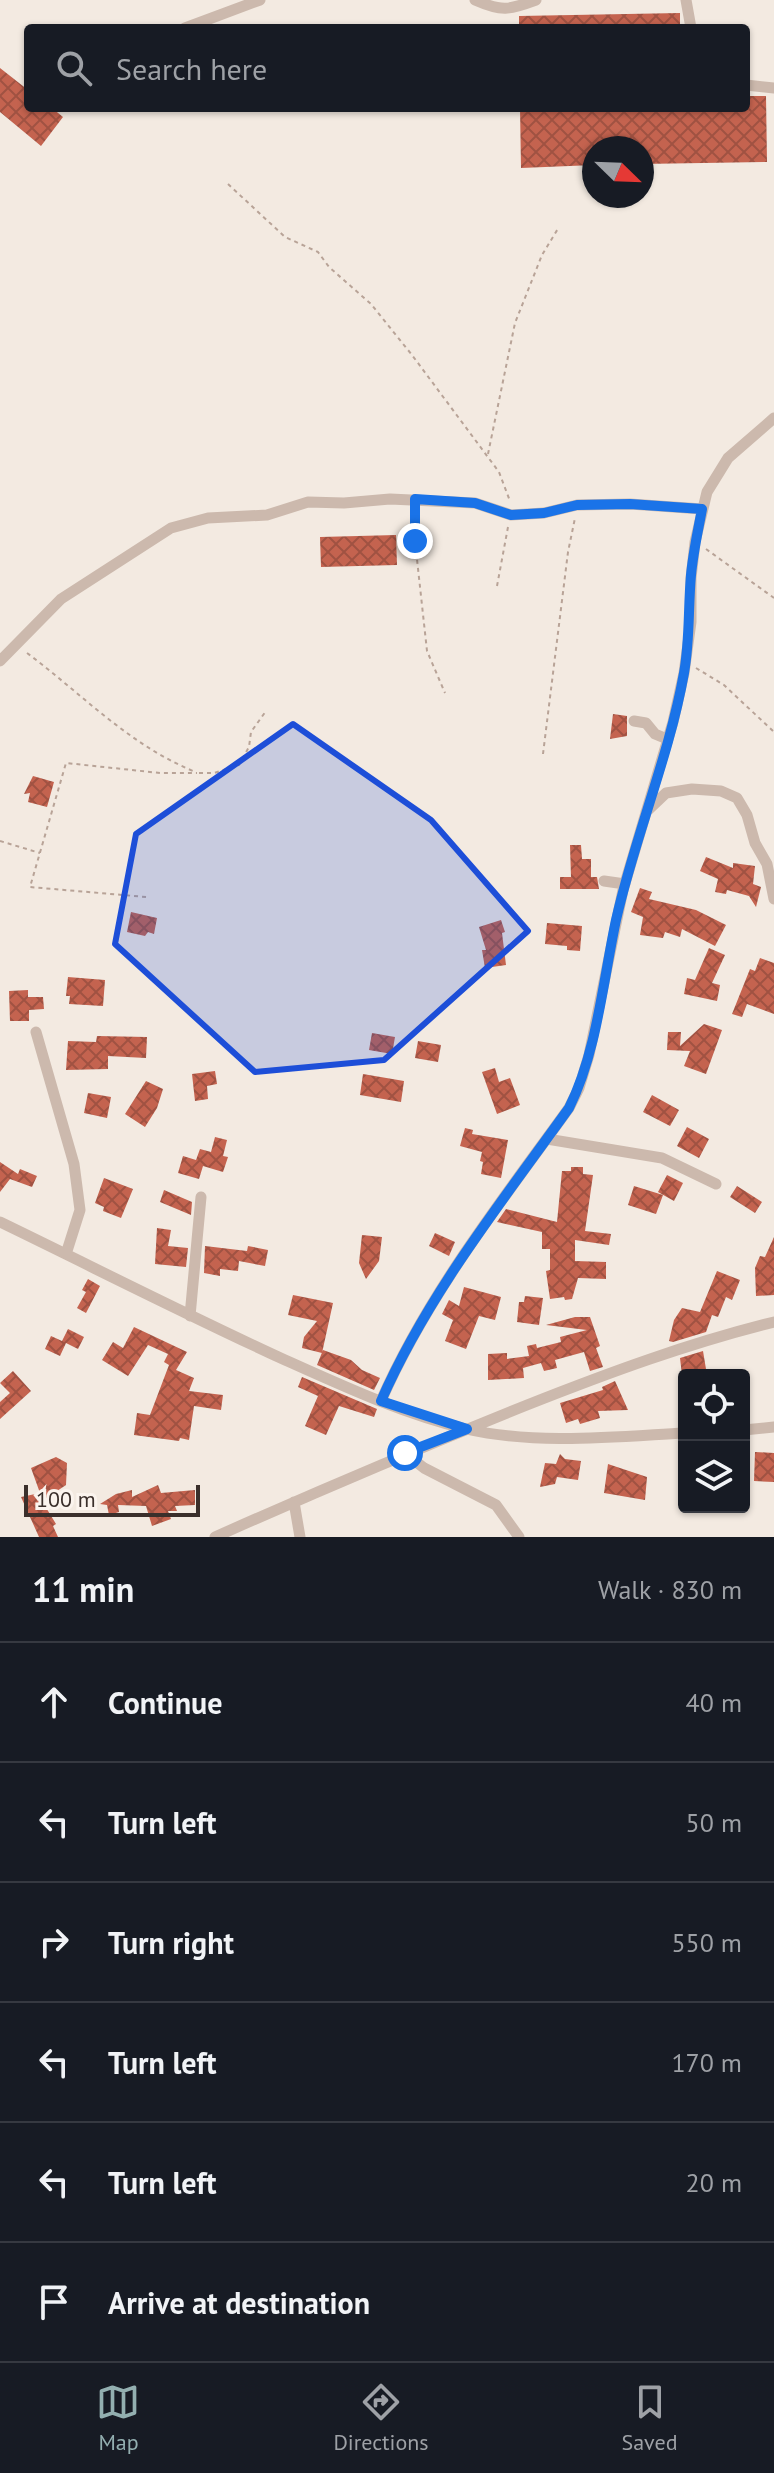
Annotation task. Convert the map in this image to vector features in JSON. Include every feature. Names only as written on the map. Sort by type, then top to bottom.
[{"type":"street","points":[[196,24],[260,0]]},
{"type":"street","points":[[475,0],[497,9],[512,9],[536,0]]},
{"type":"street","points":[[686,0],[690,24]]},
{"type":"street","points":[[750,85],[774,88]]},
{"type":"street","points":[[381,1401],[402,1354],[434,1298],[569,1108],[579,1088],[589,1055],[625,884],[684,673],[691,622],[691,578],[702,509],[711,483],[728,458],[774,418]]},
{"type":"street","points":[[0,661],[61,599],[171,528],[208,518],[267,515],[308,502],[415,499],[475,503],[511,515],[544,513],[577,505],[630,504],[702,509]]},
{"type":"street","points":[[634,721],[646,723],[655,734],[667,739]]},
{"type":"street","points":[[646,812],[666,793],[692,789],[721,791],[737,798],[767,864],[774,899]]},
{"type":"street","points":[[604,881],[625,884]]},
{"type":"street","points":[[36,1032],[74,1164],[80,1210],[66,1254]]},
{"type":"street","points":[[547,1139],[662,1158],[716,1184]]},
{"type":"street","points":[[190,1316],[201,1197]]},
{"type":"street","points":[[0,1222],[190,1316],[381,1401],[467,1429],[537,1438],[678,1433]]},
{"type":"street","points":[[215,1537],[405,1453],[659,1354],[774,1322]]},
{"type":"street","points":[[750,1429],[774,1427]]},
{"type":"street","points":[[405,1453],[424,1468],[496,1505],[519,1537]]},
{"type":"street","points":[[294,1502],[300,1537]]},
{"type":"path","points":[[228,184],[285,237],[318,252],[329,267],[371,304],[499,472],[510,499],[511,515],[497,586]]},
{"type":"path","points":[[487,456],[515,323],[542,255],[559,227]]},
{"type":"path","points":[[415,499],[415,541],[427,651],[445,693]]},
{"type":"path","points":[[543,754],[568,552],[577,505]]},
{"type":"path","points":[[695,542],[774,598]]},
{"type":"path","points":[[16,645],[72,686],[142,745],[161,758],[197,773]]},
{"type":"path","points":[[684,673],[695,667],[724,685],[774,732]]},
{"type":"path","points":[[146,897],[30,887],[66,763],[160,773],[214,773],[239,765],[249,747],[251,732],[266,711]]},
{"type":"path","points":[[0,841],[40,853]]},
{"type":"highlighted area","points":[[293,724],[431,820],[528,931],[384,1060],[255,1072],[115,944],[136,834]]},
{"type":"building","points":[[680,13],[680,24],[519,24],[519,16]]},
{"type":"building","points":[[0,68],[24,87],[24,112],[57,112],[63,117],[41,146],[0,112]]},
{"type":"building","points":[[750,96],[766,96],[767,162],[654,164],[654,136],[582,136],[582,165],[521,168],[520,112],[750,112]]},
{"type":"building","points":[[396,535],[397,565],[321,567],[320,537]]},
{"type":"building","points":[[613,714],[627,716],[627,736],[610,739]]},
{"type":"building","points":[[33,776],[54,782],[47,807],[28,802],[30,793],[24,794]]},
{"type":"building","points":[[570,845],[581,845],[582,859],[591,859],[591,877],[597,877],[599,889],[560,889],[560,877],[571,877]]},
{"type":"building","points":[[706,857],[733,868],[733,863],[755,866],[753,884],[761,887],[756,907],[749,896],[727,890],[726,894],[715,892],[718,879],[700,871]]},
{"type":"building","points":[[640,888],[652,892],[649,899],[696,910],[726,925],[715,946],[682,929],[680,937],[665,932],[663,938],[640,935],[643,917],[631,912]]},
{"type":"building","points":[[131,912],[157,918],[154,934],[148,932],[145,936],[127,932]]},
{"type":"building","points":[[501,920],[505,932],[502,933],[506,965],[485,968],[482,950],[486,950],[479,927]]},
{"type":"building","points":[[547,923],[582,926],[580,951],[545,944]]},
{"type":"building","points":[[709,948],[725,955],[712,983],[720,985],[717,1001],[684,994],[687,978],[695,980]]},
{"type":"building","points":[[760,958],[774,963],[774,1014],[747,1004],[742,1017],[732,1014],[750,969],[755,971]]},
{"type":"building","points":[[68,977],[105,980],[103,1006],[69,1004],[70,996],[66,996]]},
{"type":"building","points":[[28,990],[28,997],[43,997],[44,1009],[29,1010],[29,1021],[10,1021],[9,991]]},
{"type":"building","points":[[704,1024],[722,1030],[706,1074],[684,1066],[690,1051],[667,1050],[668,1032],[681,1032],[680,1046]]},
{"type":"building","points":[[372,1033],[395,1037],[392,1054],[369,1050]]},
{"type":"building","points":[[97,1036],[147,1037],[146,1058],[108,1056],[108,1069],[66,1070],[68,1041],[96,1042]]},
{"type":"building","points":[[418,1041],[441,1045],[438,1062],[415,1058]]},
{"type":"building","points":[[495,1068],[499,1082],[510,1078],[520,1105],[497,1114],[482,1072]]},
{"type":"building","points":[[215,1071],[217,1084],[207,1086],[208,1099],[195,1101],[192,1074]]},
{"type":"building","points":[[363,1074],[404,1081],[401,1102],[360,1095]]},
{"type":"building","points":[[146,1081],[163,1089],[157,1108],[145,1127],[125,1114]]},
{"type":"building","points":[[88,1093],[111,1097],[107,1118],[84,1113]]},
{"type":"building","points":[[652,1095],[679,1110],[670,1126],[643,1112]]},
{"type":"building","points":[[687,1127],[709,1139],[699,1158],[677,1146]]},
{"type":"building","points":[[465,1128],[473,1130],[472,1134],[508,1140],[501,1178],[481,1174],[482,1152],[460,1146]]},
{"type":"building","points":[[215,1137],[227,1140],[223,1156],[228,1157],[223,1172],[203,1166],[199,1179],[178,1173],[183,1156],[196,1160],[200,1149],[211,1152]]},
{"type":"building","points":[[0,1162],[18,1174],[20,1169],[37,1176],[32,1187],[10,1179],[0,1192]]},
{"type":"building","points":[[571,1167],[583,1167],[583,1174],[593,1175],[585,1231],[611,1234],[609,1245],[575,1240],[575,1261],[606,1262],[606,1279],[578,1278],[572,1299],[550,1299],[546,1271],[550,1270],[550,1249],[542,1249],[542,1232],[497,1222],[506,1209],[557,1222],[562,1171],[571,1171]]},
{"type":"building","points":[[667,1175],[683,1183],[674,1201],[658,1192]]},
{"type":"building","points":[[104,1178],[133,1189],[121,1218],[103,1211],[104,1207],[95,1203]]},
{"type":"building","points":[[634,1186],[663,1195],[656,1214],[628,1205]]},
{"type":"building","points":[[737,1186],[762,1202],[755,1213],[730,1197]]},
{"type":"building","points":[[164,1190],[192,1202],[191,1215],[160,1202]]},
{"type":"building","points":[[157,1228],[171,1230],[168,1246],[188,1248],[186,1267],[155,1264]]},
{"type":"building","points":[[435,1233],[455,1242],[449,1256],[429,1246]]},
{"type":"building","points":[[362,1235],[382,1237],[379,1261],[366,1279],[359,1263]]},
{"type":"building","points":[[774,1237],[774,1295],[756,1296],[755,1268],[760,1256],[765,1257]]},
{"type":"building","points":[[205,1246],[247,1251],[248,1246],[268,1250],[265,1266],[239,1261],[238,1271],[220,1269],[220,1276],[204,1273]]},
{"type":"building","points":[[717,1271],[740,1280],[732,1300],[726,1297],[718,1317],[712,1315],[706,1332],[669,1341],[674,1320],[682,1308],[700,1312]]},
{"type":"building","points":[[88,1279],[100,1286],[86,1313],[77,1308],[86,1292],[82,1290]]},
{"type":"building","points":[[464,1287],[501,1297],[495,1320],[479,1316],[466,1349],[445,1341],[453,1320],[442,1314],[449,1300],[459,1306]]},
{"type":"building","points":[[293,1295],[333,1303],[322,1353],[302,1348],[304,1337],[317,1321],[288,1315]]},
{"type":"building","points":[[525,1296],[543,1298],[539,1325],[517,1322],[519,1302],[524,1302]]},
{"type":"building","points":[[575,1317],[590,1317],[603,1367],[590,1371],[584,1352],[555,1360],[557,1368],[544,1371],[541,1363],[523,1368],[524,1378],[488,1380],[488,1354],[507,1353],[507,1359],[529,1356],[527,1346],[536,1344],[537,1348],[561,1342],[560,1337],[587,1330],[546,1325]]},
{"type":"building","points":[[134,1327],[187,1352],[176,1370],[194,1378],[189,1391],[223,1395],[221,1410],[194,1406],[189,1440],[134,1435],[137,1413],[150,1415],[169,1365],[164,1362],[168,1354],[148,1345],[128,1376],[102,1360],[113,1342],[123,1348]]},
{"type":"building","points":[[68,1329],[84,1337],[78,1349],[66,1343],[60,1356],[45,1349],[51,1336],[62,1341]]},
{"type":"building","points":[[323,1350],[351,1360],[362,1370],[380,1378],[374,1390],[317,1365]]},
{"type":"building","points":[[703,1351],[706,1369],[681,1369],[680,1358]]},
{"type":"building","points":[[13,1371],[31,1391],[0,1419],[0,1402],[10,1393],[0,1383]]},
{"type":"building","points":[[302,1377],[377,1409],[374,1417],[339,1406],[326,1435],[305,1426],[318,1396],[298,1387]]},
{"type":"building","points":[[615,1381],[628,1410],[598,1411],[600,1418],[580,1424],[578,1419],[566,1423],[560,1403],[603,1390],[602,1387]]},
{"type":"building","points":[[755,1452],[774,1453],[774,1482],[754,1481]]},
{"type":"building","points":[[560,1454],[565,1459],[581,1461],[578,1480],[557,1477],[555,1484],[540,1487],[545,1463],[556,1464]]},
{"type":"building","points":[[56,1457],[67,1463],[66,1485],[42,1501],[56,1524],[53,1526],[58,1537],[39,1537],[21,1497],[40,1493],[31,1468]]},
{"type":"building","points":[[608,1464],[647,1477],[645,1500],[604,1493]]},
{"type":"building","points":[[158,1485],[161,1493],[195,1490],[195,1505],[175,1506],[177,1511],[168,1511],[171,1519],[152,1526],[146,1506],[118,1505],[119,1512],[109,1515],[107,1505],[100,1504],[116,1494],[132,1490],[132,1497]]},
{"type":"route","points":[[405,1453],[467,1429],[381,1401],[402,1354],[434,1298],[569,1108],[579,1088],[589,1055],[623,890],[673,722],[684,673],[691,622],[691,578],[702,509],[630,504],[577,505],[544,513],[511,515],[475,503],[415,499],[415,541]]}]
